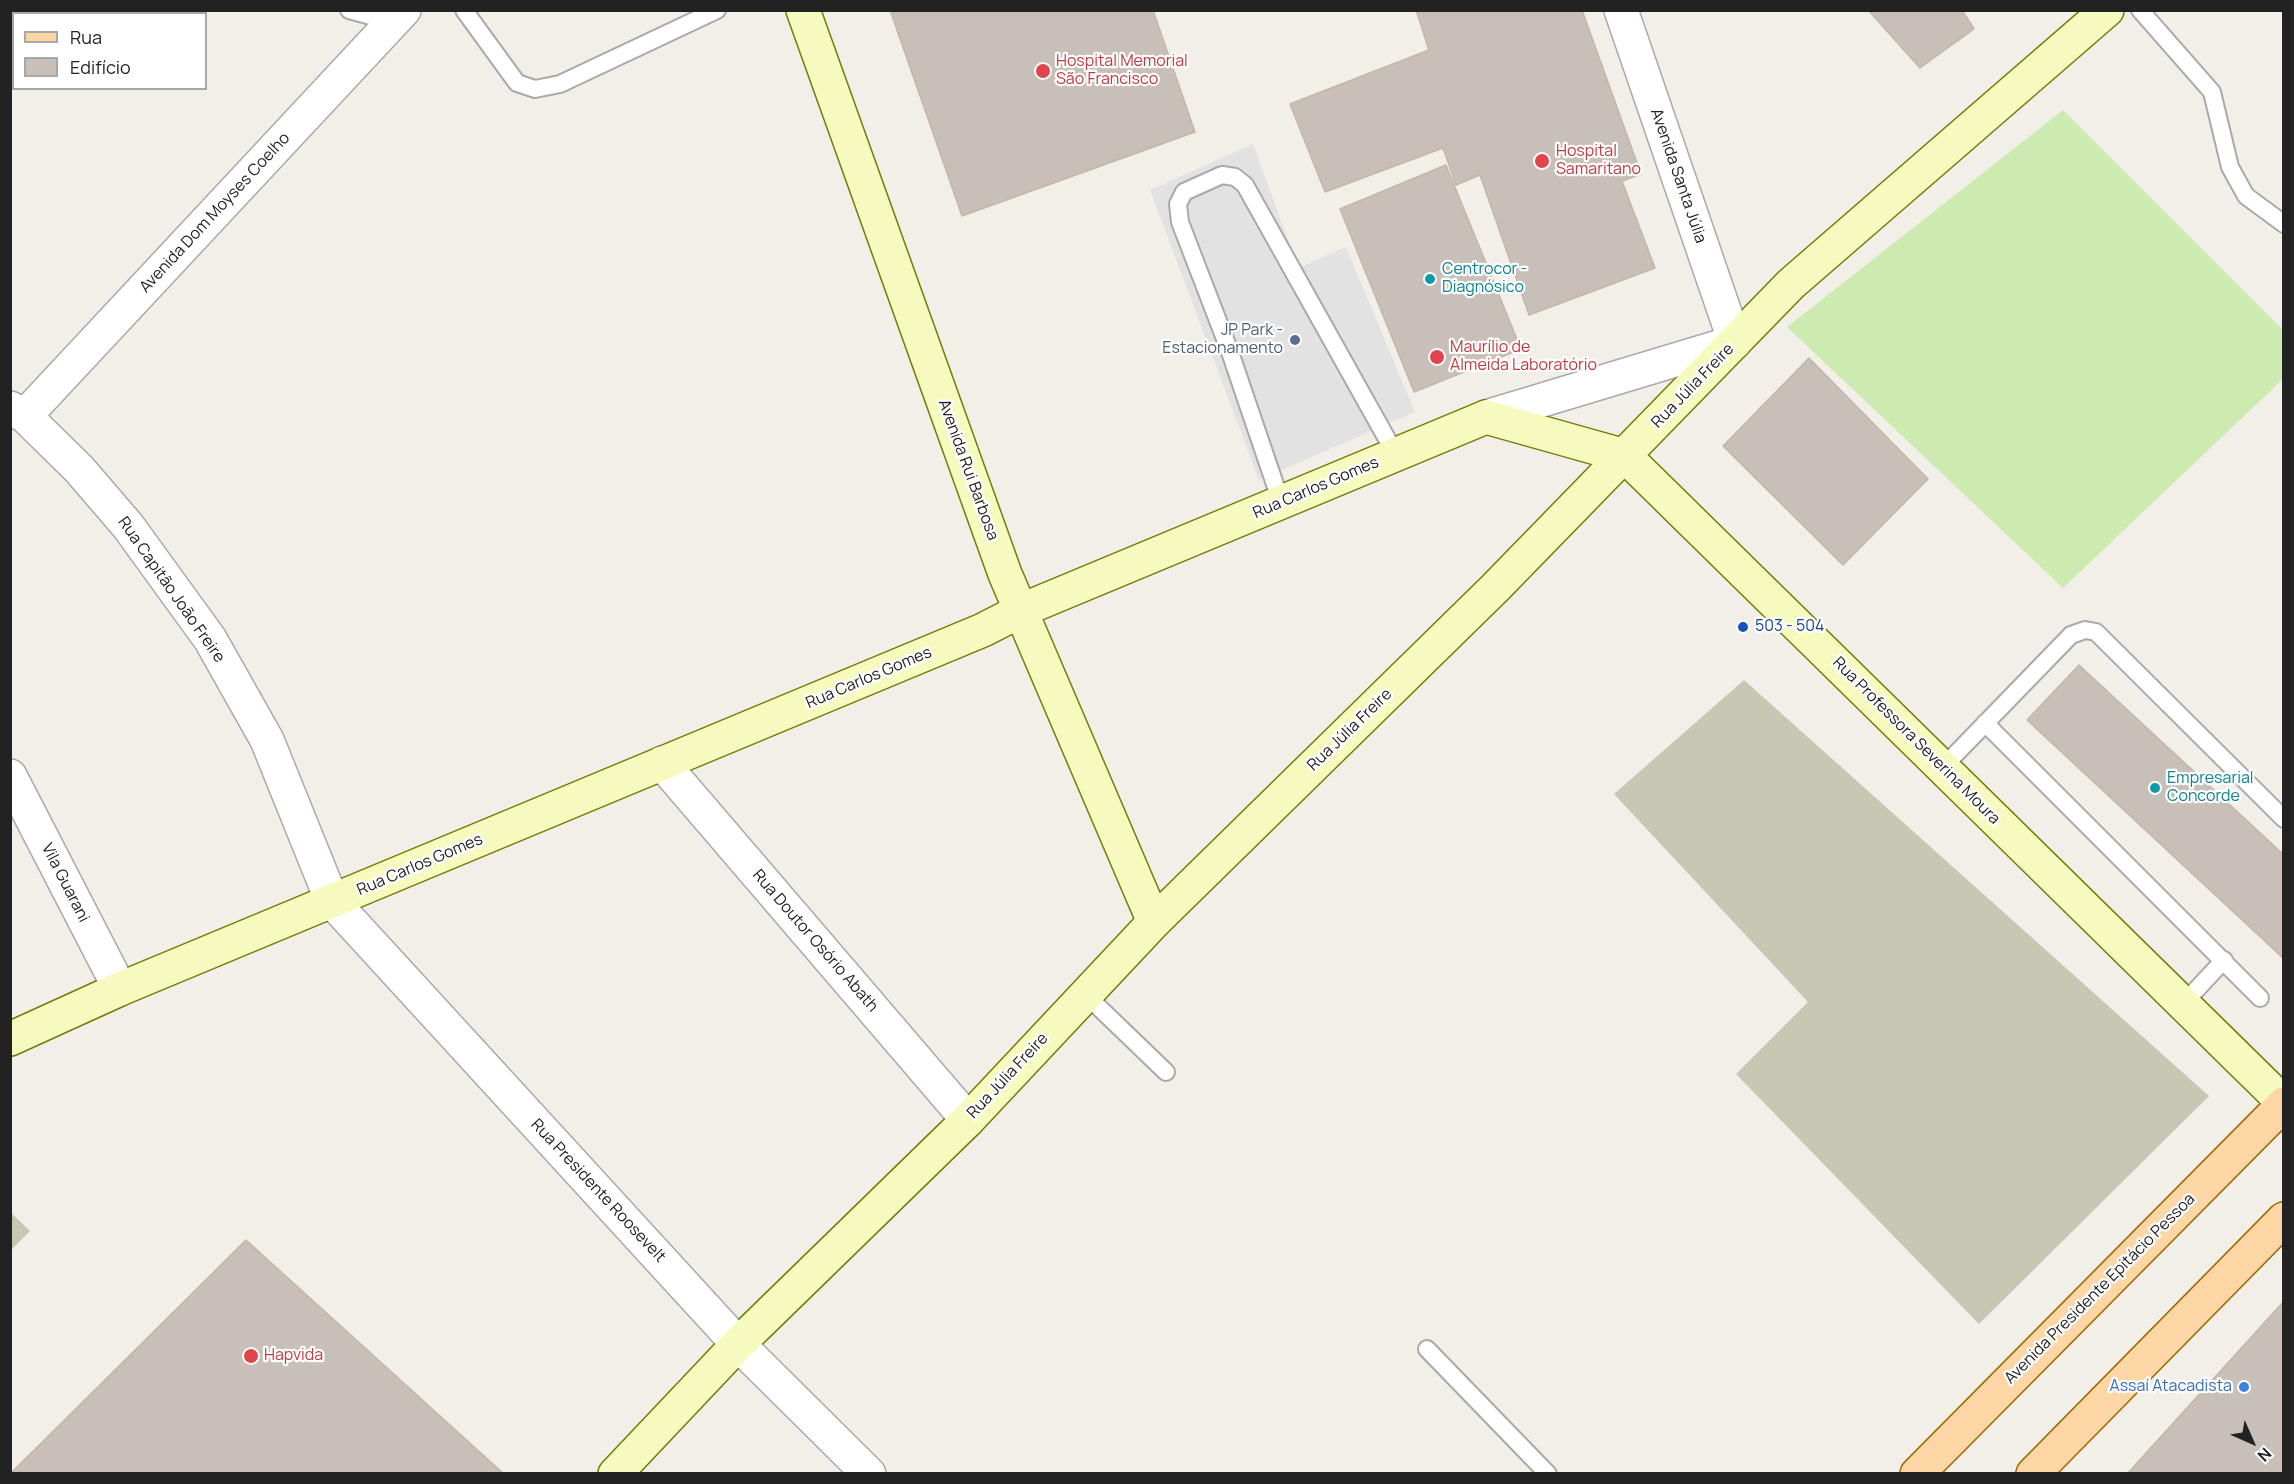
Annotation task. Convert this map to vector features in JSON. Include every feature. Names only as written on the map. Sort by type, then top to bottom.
[{"type":"main road","name":"Avenida Rui Barbosa","points":[[802,10],[1005,574],[1154,922]]},
{"type":"main road","name":"Rua Júlia Freire","points":[[615,1473],[738,1344],[968,1119],[1154,922],[1495,588],[1791,284],[2107,10]]},
{"type":"main road","name":"Rua Carlos Gomes","points":[[10,1039],[120,989],[983,630],[1022,610],[1486,417]]},
{"type":"main road","name":"Rua Professora Severina Moura","points":[[1486,417],[1625,456],[2283,1103]]},
{"type":"main road","name":"Avenida Presidente Epitácio Pessoa","points":[[1917,1473],[2283,1103]]},
{"type":"main road","points":[[2033,1473],[2283,1219]]},
{"type":"street","name":"Avenida Santa Júlia","points":[[1622,10],[1735,342]]},
{"type":"street","name":"Avenida Dom Moyses Coelho","points":[[18,412],[398,16]]},
{"type":"street","name":"Rua Carlos Gomes","points":[[1486,417],[1735,342]]},
{"type":"street","name":"Rua Capitão João Freire","points":[[18,412],[79,469],[128,526],[210,639],[267,740],[333,902]]},
{"type":"street","name":"Rua Doutor Osório Abath","points":[[662,763],[968,1119]]},
{"type":"street","name":"Vila Guarani","points":[[10,776],[120,989]]},
{"type":"street","name":"Rua Presidente Roosevelt","points":[[333,902],[738,1344],[869,1473]]},
{"type":"lane","points":[[349,10],[398,16]]},
{"type":"lane","points":[[464,10],[518,83],[535,89],[560,84],[717,10]]},
{"type":"lane","points":[[2140,10],[2212,92],[2230,167],[2246,196],[2283,224]]},
{"type":"lane","points":[[1281,502],[1230,352],[1180,222],[1178,204],[1184,192],[1222,175],[1235,177],[1245,185],[1396,455]]},
{"type":"lane","points":[[1942,767],[2071,635],[2085,630],[2096,632],[2283,819]]},
{"type":"lane","points":[[1985,723],[2260,998]]},
{"type":"lane","points":[[2183,1004],[2224,960]]},
{"type":"lane","points":[[1085,994],[1166,1072]]},
{"type":"lane","points":[[1427,1349],[1548,1473]]},
{"type":"shaded area","name":"JP Park - Estacionamento","points":[[1253,144],[1298,268],[1346,247],[1415,412],[1259,480],[1150,190]]},
{"type":"shaded area","points":[[1744,680],[2209,1096],[1979,1324],[1736,1074],[1808,1002],[1614,794]]},
{"type":"shaded area","points":[[11,1213],[30,1231],[10,1250]]},
{"type":"green space","points":[[2063,110],[2284,331],[2283,379],[2063,588],[1787,327]]},
{"type":"building","name":"Hospital Memorial São Francisco","points":[[890,10],[1153,10],[1195,132],[962,216]]},
{"type":"building","name":"Hospital Samaritano","points":[[1416,10],[1582,10],[1641,174],[1622,181],[1655,268],[1529,315],[1480,175],[1456,185],[1443,148],[1325,192],[1290,104],[1429,50]]},
{"type":"building","points":[[1868,10],[1962,10],[1974,29],[1920,68]]},
{"type":"building","name":"Centrocor - Diagnósico","points":[[1446,165],[1521,349],[1414,392],[1340,209]]},
{"type":"building","points":[[1809,358],[1928,479],[1843,565],[1723,446]]},
{"type":"building","name":"Empresarial Concorde","points":[[2079,665],[2284,855],[2284,959],[2027,720]]},
{"type":"building","name":"Hapvida","points":[[246,1240],[504,1474],[10,1474]]},
{"type":"building","name":"Assaí Atacadista","points":[[2284,1301],[2284,1474],[2127,1474]]},
{"type":"place","name":"Hospital Memorial São Francisco","points":[[1043,71]]},
{"type":"place","name":"Hospital Samaritano","points":[[1542,161]]},
{"type":"place","name":"Centrocor - Diagnósico","points":[[1430,279]]},
{"type":"place","name":"JP Park - Estacionamento","points":[[1295,340]]},
{"type":"place","name":"Maurílio de Almeida Laboratório","points":[[1437,357]]},
{"type":"place","name":"503 - 504","points":[[1743,627]]},
{"type":"place","name":"Empresarial Concorde","points":[[2155,788]]},
{"type":"place","name":"Hapvida","points":[[251,1356]]},
{"type":"place","name":"Assaí Atacadista","points":[[2244,1387]]}]
